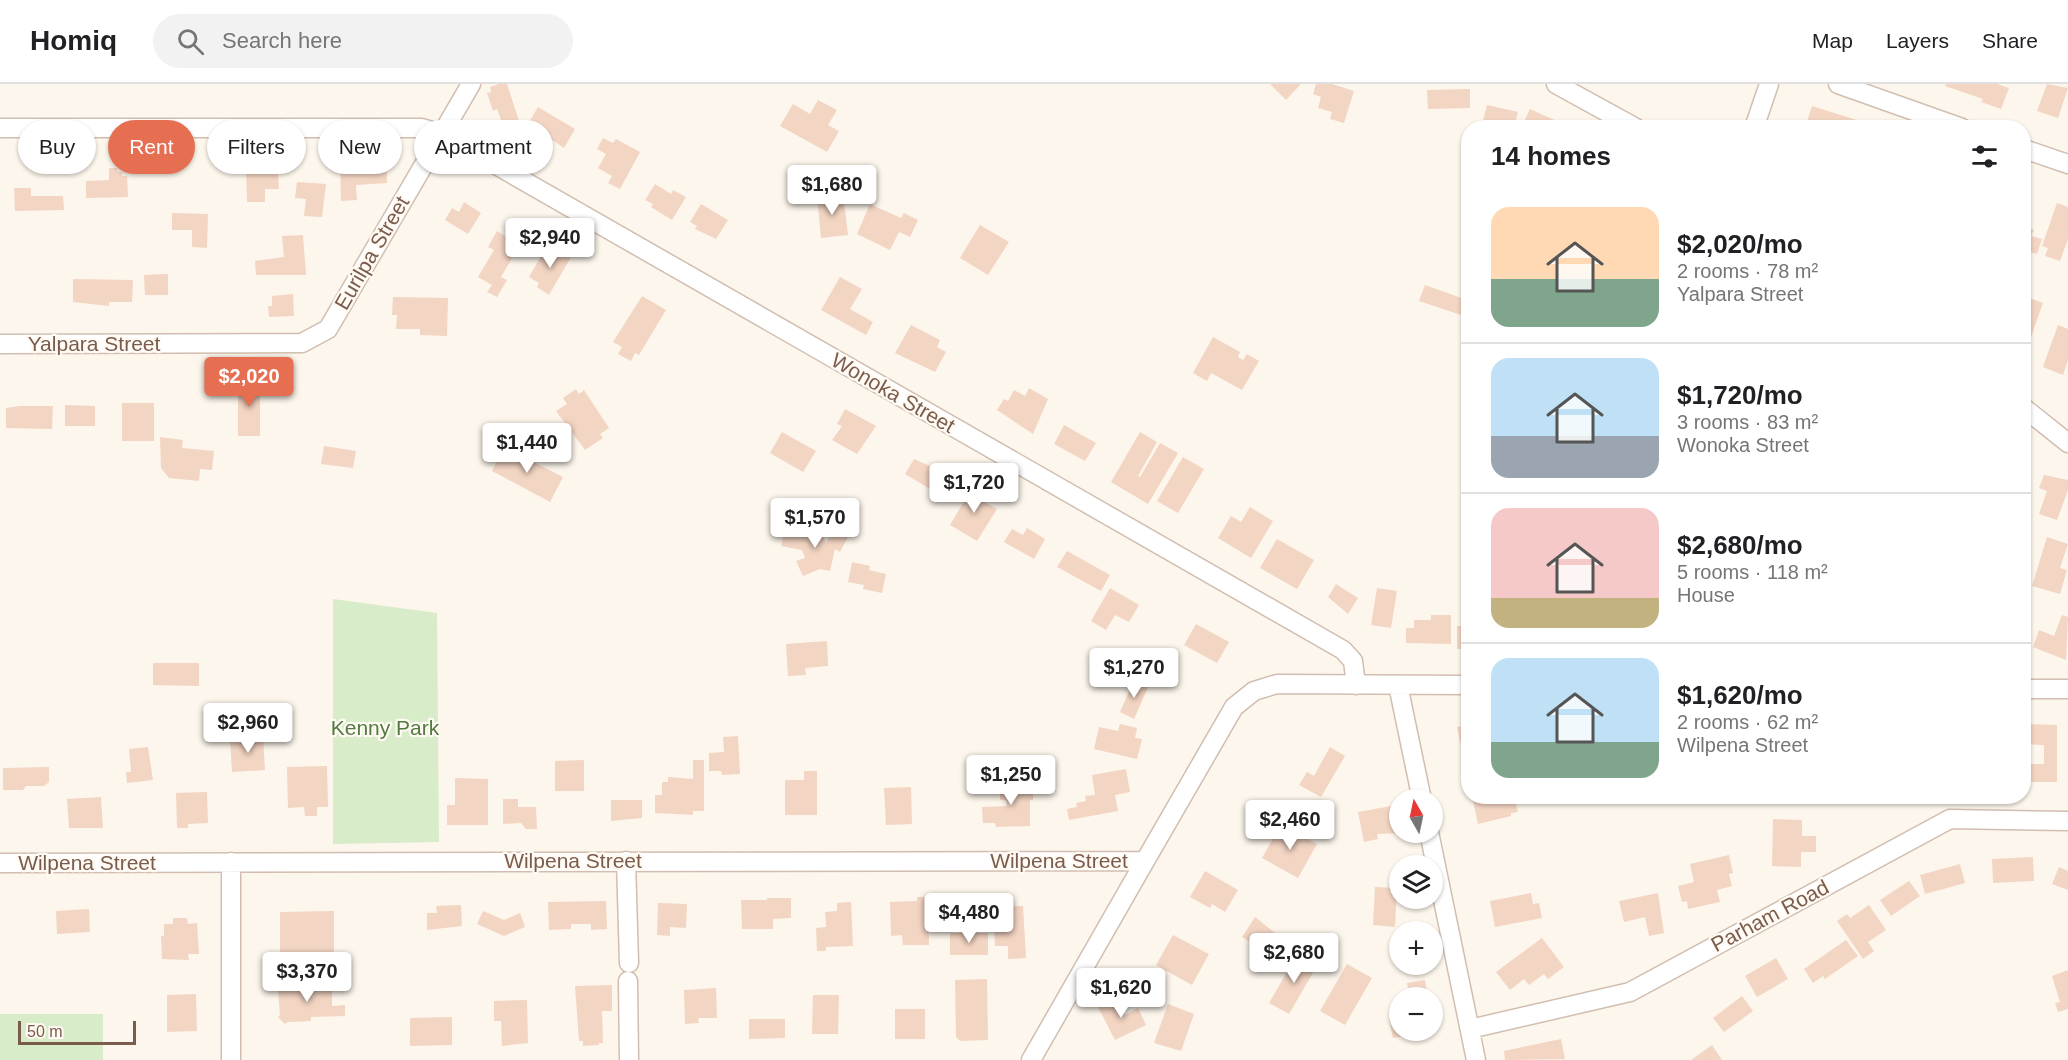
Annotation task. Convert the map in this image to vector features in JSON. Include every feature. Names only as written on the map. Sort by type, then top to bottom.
[{"type":"street","name":"Eurilpa Street","points":[[450,120],[471,84]]},
{"type":"street","points":[[1556,84],[1621,120]]},
{"type":"street","points":[[1757,120],[1769,84]]},
{"type":"street","points":[[1838,84],[1939,120]]},
{"type":"street","name":"Wonoka Street","points":[[0,128],[414,128]]},
{"type":"street","points":[[2031,151],[2068,164]]},
{"type":"street","name":"Eurilpa Street","points":[[328,329],[419,174]]},
{"type":"street","name":"Wonoka Street","points":[[512,174],[1343,650],[1353,661],[1356,684]]},
{"type":"street","name":"Yalpara Street","points":[[0,344],[302,343],[328,329]]},
{"type":"street","points":[[2031,414],[2068,443]]},
{"type":"street","name":"Wilpena Street","points":[[1031,1060],[1234,707],[1254,691],[1277,684],[1461,686]]},
{"type":"street","points":[[1398,685],[1420,789]]},
{"type":"street","points":[[2031,689],[2068,689]]},
{"type":"street","name":"Parham Road","points":[[1470,1029],[1630,992],[1950,819],[2068,821]]},
{"type":"street","points":[[1431,843],[1476,1060]]},
{"type":"street","points":[[626,861],[629,963]]},
{"type":"street","name":"Wilpena Street","points":[[0,863],[1145,861]]},
{"type":"street","points":[[231,862],[231,1060]]},
{"type":"street","points":[[628,981],[629,1060]]},
{"type":"green space","name":"Kenny Park","points":[[333,599],[437,613],[439,842],[333,844]]},
{"type":"green space","points":[[0,1014],[103,1014],[103,1060],[0,1060]]},
{"type":"building","points":[[507,84],[519,120],[501,120],[497,109],[493,111],[487,93],[491,92],[490,87]]},
{"type":"building","points":[[1270,84],[1301,84],[1286,100]]},
{"type":"building","points":[[1316,84],[1332,84],[1354,91],[1344,123],[1330,119],[1332,112],[1318,108],[1321,97],[1313,94]]},
{"type":"building","points":[[1946,84],[1997,84],[2009,88],[2001,109],[1981,102],[1983,99],[1945,86]]},
{"type":"building","points":[[2047,84],[2068,88],[2058,118],[2037,111]]},
{"type":"building","points":[[1470,89],[1470,108],[1428,109],[1427,90]]},
{"type":"building","points":[[818,100],[837,110],[828,125],[839,131],[827,152],[780,126],[793,104],[810,114]]},
{"type":"building","points":[[1487,105],[1518,112],[1516,120],[1483,120]]},
{"type":"building","points":[[1812,106],[1857,120],[1808,120]]},
{"type":"building","points":[[538,107],[575,129],[564,148],[553,141],[553,120],[530,120]]},
{"type":"building","points":[[1530,109],[1554,120],[1525,120]]},
{"type":"building","points":[[603,138],[613,143],[616,139],[640,152],[620,189],[608,183],[612,176],[598,168],[606,154],[597,149]]},
{"type":"building","points":[[109,174],[127,176],[128,197],[86,198],[86,181],[109,180]]},
{"type":"building","points":[[246,174],[278,174],[279,189],[265,189],[265,202],[247,202]]},
{"type":"building","points":[[340,174],[387,174],[387,183],[356,185],[357,200],[341,201]]},
{"type":"building","points":[[297,182],[326,184],[322,217],[304,216],[306,199],[295,198]]},
{"type":"building","points":[[655,184],[671,194],[673,190],[686,197],[672,220],[651,207],[653,204],[645,200]]},
{"type":"building","points":[[14,188],[31,188],[31,196],[63,196],[64,210],[15,211]]},
{"type":"building","points":[[843,193],[848,235],[821,238],[817,196]]},
{"type":"building","points":[[464,202],[481,213],[468,234],[445,220],[452,208],[459,212]]},
{"type":"building","points":[[2057,203],[2068,207],[2068,239],[2060,261],[2045,256],[2048,248],[2042,246]]},
{"type":"building","points":[[701,204],[728,220],[716,239],[695,229],[697,226],[690,222]]},
{"type":"building","points":[[870,204],[901,218],[904,213],[918,220],[910,237],[899,232],[890,250],[857,234]]},
{"type":"building","points":[[172,213],[208,214],[207,248],[192,247],[192,230],[172,230]]},
{"type":"building","points":[[980,225],[1009,242],[988,275],[960,258]]},
{"type":"building","points":[[497,231],[520,245],[501,277],[507,280],[497,297],[487,292],[492,285],[478,277],[494,250],[488,247]]},
{"type":"building","points":[[303,235],[306,275],[256,275],[255,261],[284,257],[282,236]]},
{"type":"building","points":[[2031,236],[2042,239],[2037,254],[2031,253]]},
{"type":"building","points":[[548,244],[571,257],[549,295],[537,287],[539,283],[529,277]]},
{"type":"building","points":[[168,274],[168,295],[145,295],[144,275]]},
{"type":"building","points":[[840,277],[862,289],[850,309],[873,322],[866,335],[821,310]]},
{"type":"building","points":[[73,279],[133,280],[132,302],[109,302],[109,306],[73,302]]},
{"type":"building","points":[[1425,285],[1461,298],[1461,315],[1419,301]]},
{"type":"building","points":[[293,294],[294,316],[269,317],[268,306],[272,306],[272,296]]},
{"type":"building","points":[[642,296],[666,310],[639,355],[635,353],[631,361],[618,354],[622,347],[613,342]]},
{"type":"building","points":[[393,297],[448,298],[447,336],[420,335],[420,329],[396,329],[397,315],[392,315]]},
{"type":"building","points":[[2031,299],[2043,303],[2031,337]]},
{"type":"building","points":[[911,325],[940,340],[937,347],[946,352],[935,372],[895,353]]},
{"type":"building","points":[[2058,325],[2068,329],[2068,360],[2063,375],[2043,367]]},
{"type":"building","points":[[1213,337],[1240,352],[1238,357],[1243,360],[1247,354],[1259,361],[1242,390],[1211,373],[1207,381],[1193,373]]},
{"type":"building","points":[[238,379],[260,379],[260,436],[238,436]]},
{"type":"building","points":[[1029,388],[1048,399],[1033,434],[997,410],[1004,399],[1008,401],[1014,390],[1025,396]]},
{"type":"building","points":[[576,389],[579,394],[584,390],[609,428],[600,434],[603,438],[585,450],[556,411],[567,404],[563,398]]},
{"type":"building","points":[[122,403],[154,403],[154,441],[122,441]]},
{"type":"building","points":[[65,405],[95,406],[95,426],[65,426]]},
{"type":"building","points":[[53,406],[52,429],[6,428],[6,408]]},
{"type":"building","points":[[845,409],[876,426],[857,454],[832,440],[842,426],[837,424]]},
{"type":"building","points":[[1064,425],[1096,443],[1085,461],[1054,444]]},
{"type":"building","points":[[782,432],[816,451],[803,472],[770,453]]},
{"type":"building","points":[[1140,432],[1157,442],[1138,476],[1140,477],[1160,443],[1178,453],[1148,504],[1111,482]]},
{"type":"building","points":[[160,437],[183,440],[182,448],[214,451],[212,470],[200,469],[199,481],[169,478],[161,468]]},
{"type":"building","points":[[324,446],[356,451],[353,468],[321,464]]},
{"type":"building","points":[[504,447],[563,477],[550,502],[492,471]]},
{"type":"building","points":[[1183,457],[1204,469],[1178,513],[1157,501]]},
{"type":"building","points":[[914,459],[932,467],[931,469],[939,474],[930,489],[905,474]]},
{"type":"building","points":[[2044,475],[2068,480],[2068,490],[2057,520],[2039,514],[2047,491],[2039,488]]},
{"type":"building","points":[[975,483],[988,491],[984,498],[988,500],[986,503],[997,509],[977,541],[950,525]]},
{"type":"building","points":[[1250,507],[1273,521],[1251,558],[1218,538],[1231,516],[1241,522]]},
{"type":"building","points":[[1027,528],[1045,539],[1034,559],[1004,542],[1012,529],[1023,535]]},
{"type":"building","points":[[834,529],[848,537],[840,552],[835,549],[830,571],[820,569],[803,576],[796,561],[805,558],[802,550],[781,546],[784,533],[819,530],[826,543]]},
{"type":"building","points":[[2047,537],[2068,544],[2060,568],[2067,570],[2060,594],[2032,586]]},
{"type":"building","points":[[1277,539],[1314,560],[1297,589],[1260,568]]},
{"type":"building","points":[[1067,551],[1110,575],[1101,591],[1057,567]]},
{"type":"building","points":[[852,562],[870,566],[869,570],[886,574],[882,593],[863,589],[864,585],[848,582]]},
{"type":"building","points":[[1336,584],[1358,598],[1348,614],[1328,597]]},
{"type":"building","points":[[1110,588],[1139,605],[1129,622],[1115,615],[1106,630],[1091,621]]},
{"type":"building","points":[[1377,588],[1397,591],[1391,628],[1371,625]]},
{"type":"building","points":[[1431,615],[1451,615],[1451,644],[1406,643],[1406,628],[1414,628],[1414,620],[1431,620]]},
{"type":"building","points":[[2062,615],[2068,617],[2066,660],[2033,647],[2039,630],[2054,636]]},
{"type":"building","points":[[1196,624],[1229,642],[1217,663],[1184,645]]},
{"type":"building","points":[[1457,626],[1461,626],[1461,649],[1457,649]]},
{"type":"building","points":[[827,641],[828,666],[805,668],[806,675],[788,676],[786,644]]},
{"type":"building","points":[[153,663],[199,663],[199,686],[153,685]]},
{"type":"building","points":[[1135,678],[1149,685],[1134,719],[1120,712]]},
{"type":"building","points":[[1120,724],[1137,728],[1135,738],[1142,739],[1137,759],[1094,749],[1099,727],[1118,731]]},
{"type":"building","points":[[2031,724],[2057,725],[2057,782],[2031,782],[2031,764],[2044,764],[2044,745],[2031,744]]},
{"type":"building","points":[[1461,726],[1461,746],[1457,727]]},
{"type":"building","points":[[738,736],[740,774],[722,775],[721,771],[709,771],[709,753],[724,752],[723,737]]},
{"type":"building","points":[[263,737],[265,770],[232,772],[230,739]]},
{"type":"building","points":[[148,747],[153,780],[127,783],[126,772],[131,772],[129,749]]},
{"type":"building","points":[[1330,747],[1345,756],[1321,797],[1299,785],[1307,772],[1314,776]]},
{"type":"building","points":[[584,760],[584,791],[555,791],[555,761]]},
{"type":"building","points":[[693,760],[704,760],[704,811],[693,811],[693,815],[655,813],[655,795],[662,795],[662,782],[668,782],[668,777],[693,779]]},
{"type":"building","points":[[327,766],[328,807],[317,807],[317,816],[305,816],[304,807],[288,808],[287,767]]},
{"type":"building","points":[[49,767],[49,782],[44,786],[26,786],[23,790],[3,790],[3,768]]},
{"type":"building","points":[[1126,769],[1130,792],[1115,795],[1118,811],[1069,820],[1067,809],[1077,807],[1076,803],[1086,801],[1085,796],[1095,795],[1092,775]]},
{"type":"building","points":[[804,771],[817,771],[817,815],[785,815],[785,780],[804,780]]},
{"type":"building","points":[[455,778],[488,779],[488,825],[447,825],[447,805],[455,805]]},
{"type":"building","points":[[1033,782],[1030,826],[996,827],[995,823],[983,823],[982,807],[1007,806],[1006,800],[1000,800],[1000,783]]},
{"type":"building","points":[[911,787],[912,824],[886,825],[884,788]]},
{"type":"building","points":[[207,792],[208,823],[188,824],[188,828],[177,828],[176,793]]},
{"type":"building","points":[[101,797],[103,828],[69,828],[67,799]]},
{"type":"building","points":[[503,799],[518,799],[518,807],[536,807],[537,829],[526,829],[521,823],[503,824]]},
{"type":"building","points":[[611,800],[642,800],[642,818],[611,821]]},
{"type":"building","points":[[1474,804],[1516,804],[1518,812],[1511,813],[1511,816],[1478,824]]},
{"type":"building","points":[[1389,806],[1389,833],[1377,834],[1378,839],[1364,842],[1358,812]]},
{"type":"building","points":[[1773,819],[1802,820],[1802,836],[1816,836],[1816,852],[1801,852],[1801,867],[1772,866]]},
{"type":"building","points":[[1281,824],[1317,844],[1298,878],[1262,858]]},
{"type":"building","points":[[1729,855],[1733,873],[1729,874],[1732,886],[1717,890],[1720,902],[1688,909],[1687,901],[1682,902],[1678,886],[1694,882],[1690,864]]},
{"type":"building","points":[[2033,857],[2034,881],[1993,883],[1992,859]]},
{"type":"building","points":[[1960,864],[1965,883],[1925,894],[1920,875]]},
{"type":"building","points":[[2059,867],[2068,871],[2068,890],[2052,884]]},
{"type":"building","points":[[1205,871],[1238,890],[1225,912],[1212,904],[1210,908],[1190,897]]},
{"type":"building","points":[[1909,881],[1920,896],[1891,916],[1880,900]]},
{"type":"building","points":[[1375,887],[1389,888],[1389,909],[1396,909],[1395,921],[1389,921],[1389,926],[1373,925]]},
{"type":"building","points":[[1531,893],[1533,904],[1539,903],[1542,918],[1495,927],[1490,901]]},
{"type":"building","points":[[1658,893],[1664,933],[1649,936],[1645,917],[1624,922],[1619,901]]},
{"type":"building","points":[[917,897],[928,897],[929,945],[903,945],[902,935],[891,936],[890,902],[917,901]]},
{"type":"building","points":[[767,898],[791,898],[791,918],[773,919],[773,929],[742,929],[741,900],[767,900]]},
{"type":"building","points":[[606,901],[607,929],[591,930],[591,924],[571,924],[571,929],[549,930],[548,902]]},
{"type":"building","points":[[851,902],[853,946],[826,947],[826,951],[817,951],[816,928],[826,927],[825,912],[837,911],[837,903]]},
{"type":"building","points":[[658,903],[687,904],[686,928],[670,927],[670,936],[657,935]]},
{"type":"building","points":[[461,905],[462,926],[427,930],[427,913],[437,913],[436,906]]},
{"type":"building","points":[[1869,905],[1886,930],[1868,942],[1874,951],[1863,959],[1837,921],[1847,914],[1850,918]]},
{"type":"building","points":[[1023,906],[1026,958],[1008,959],[1008,946],[995,946],[994,923],[1001,922],[1000,907]]},
{"type":"building","points":[[89,909],[90,932],[57,934],[56,911]]},
{"type":"building","points":[[334,911],[334,956],[280,956],[280,912]]},
{"type":"building","points":[[483,911],[504,920],[520,913],[525,927],[504,936],[477,924]]},
{"type":"building","points":[[1255,917],[1280,937],[1269,954],[1242,937]]},
{"type":"building","points":[[173,918],[187,918],[188,924],[197,923],[199,954],[188,954],[189,960],[162,959],[161,936],[164,936],[164,924],[173,924]]},
{"type":"building","points":[[950,933],[988,933],[988,955],[950,955]]},
{"type":"building","points":[[1173,935],[1209,954],[1192,985],[1156,965]]},
{"type":"building","points":[[1542,938],[1564,967],[1548,979],[1544,974],[1529,985],[1524,979],[1510,990],[1496,972]]},
{"type":"building","points":[[1846,940],[1858,956],[1825,979],[1823,976],[1813,983],[1804,969]]},
{"type":"building","points":[[1298,953],[1318,964],[1289,1014],[1269,1003]]},
{"type":"building","points":[[1776,958],[1788,979],[1757,997],[1745,976]]},
{"type":"building","points":[[1347,964],[1372,978],[1345,1025],[1320,1011]]},
{"type":"building","points":[[2068,970],[2068,1009],[2058,1012],[2055,1003],[2060,1002],[2052,976]]},
{"type":"building","points":[[987,979],[988,1040],[960,1041],[956,1037],[955,980]]},
{"type":"building","points":[[1425,980],[1426,987],[1408,987],[1407,983]]},
{"type":"building","points":[[286,983],[288,985],[322,984],[323,988],[332,988],[332,1006],[345,1005],[345,1016],[311,1017],[311,1021],[285,1024],[278,1017],[280,1015],[278,990]]},
{"type":"building","points":[[612,985],[612,1011],[602,1011],[603,1043],[583,1046],[583,1041],[579,1041],[575,986]]},
{"type":"building","points":[[716,988],[717,1018],[698,1018],[699,1023],[685,1024],[684,990]]},
{"type":"building","points":[[196,994],[197,1031],[167,1032],[167,995]]},
{"type":"building","points":[[813,995],[839,995],[838,1034],[812,1034]]},
{"type":"building","points":[[1742,996],[1753,1011],[1724,1032],[1713,1018]]},
{"type":"building","points":[[1117,997],[1125,1015],[1138,1008],[1146,1025],[1115,1040],[1098,1007]]},
{"type":"building","points":[[527,1000],[528,1043],[502,1046],[501,1021],[494,1021],[494,1001]]},
{"type":"building","points":[[1168,1004],[1194,1014],[1181,1051],[1154,1043]]},
{"type":"building","points":[[895,1009],[925,1009],[925,1039],[895,1039]]},
{"type":"building","points":[[452,1017],[452,1045],[410,1046],[410,1018]]},
{"type":"building","points":[[749,1019],[785,1019],[785,1038],[749,1039]]},
{"type":"building","points":[[1561,1039],[1565,1059],[1505,1060],[1504,1051]]},
{"type":"building","points":[[1712,1045],[1722,1060],[1691,1060]]}]
